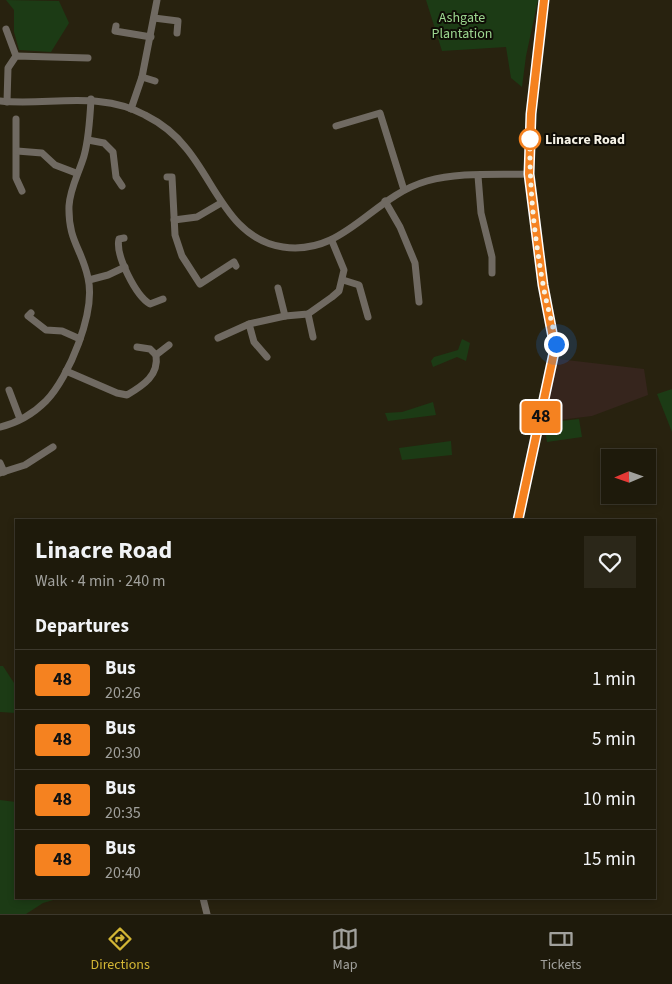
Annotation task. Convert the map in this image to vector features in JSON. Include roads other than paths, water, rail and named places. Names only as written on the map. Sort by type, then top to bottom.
[{"type":"street","points":[[131,109],[142,77],[157,0]]},
{"type":"street","points":[[518,519],[555,348],[543,285],[529,174],[531,114],[544,0]]},
{"type":"street","points":[[154,18],[178,21],[177,33]]},
{"type":"street","points":[[116,26],[115,31],[151,37]]},
{"type":"street","points":[[6,29],[16,56]]},
{"type":"street","points":[[16,56],[8,68],[3,101],[91,99],[144,114],[175,136],[195,161],[221,203],[236,222],[256,238],[282,247],[306,248],[332,241],[384,201],[404,190],[427,181],[529,174]]},
{"type":"street","points":[[16,56],[88,58]]},
{"type":"street","points":[[142,77],[155,81]]},
{"type":"street","points":[[0,427],[20,419],[47,400],[66,371],[80,339],[88,313],[89,280],[73,242],[68,223],[69,200],[88,140],[91,99]]},
{"type":"street","points":[[336,126],[380,113],[404,190]]},
{"type":"street","points":[[16,119],[16,178],[22,191]]},
{"type":"street","points":[[88,140],[104,143],[114,152],[116,178],[122,186]]},
{"type":"street","points":[[17,150],[42,153],[55,165],[76,173]]},
{"type":"street","points":[[478,176],[483,222],[492,256],[492,274]]},
{"type":"street","points":[[168,177],[172,177],[175,236],[182,256],[200,284],[234,262],[236,266]]},
{"type":"street","points":[[384,201],[400,227],[415,263],[419,302]]},
{"type":"street","points":[[174,220],[197,217],[221,203]]},
{"type":"street","points":[[124,238],[119,239],[118,254],[142,300],[150,304],[164,299]]},
{"type":"street","points":[[218,338],[249,324],[285,316],[308,314],[339,290],[344,270],[332,241]]},
{"type":"street","points":[[89,280],[108,276],[125,267]]},
{"type":"street","points":[[343,280],[359,285],[368,318]]},
{"type":"street","points":[[278,288],[285,316]]},
{"type":"street","points":[[31,313],[28,316],[46,330],[62,331],[80,339]]},
{"type":"street","points":[[308,314],[313,337]]},
{"type":"street","points":[[249,324],[254,342],[267,357]]},
{"type":"street","points":[[156,355],[168,345]]},
{"type":"street","points":[[66,371],[117,393],[127,395],[154,374],[158,365],[156,355],[150,349],[137,347]]},
{"type":"street","points":[[8,390],[20,419]]},
{"type":"street","points":[[0,463],[2,472],[25,465],[53,447]]},
{"type":"street","points":[[203,899],[207,914]]},
{"type":"place","name":"Linacre Road","points":[[530,139]]},
{"type":"park label","name":"Ashgate Plantation","points":[[462,25]]}]
